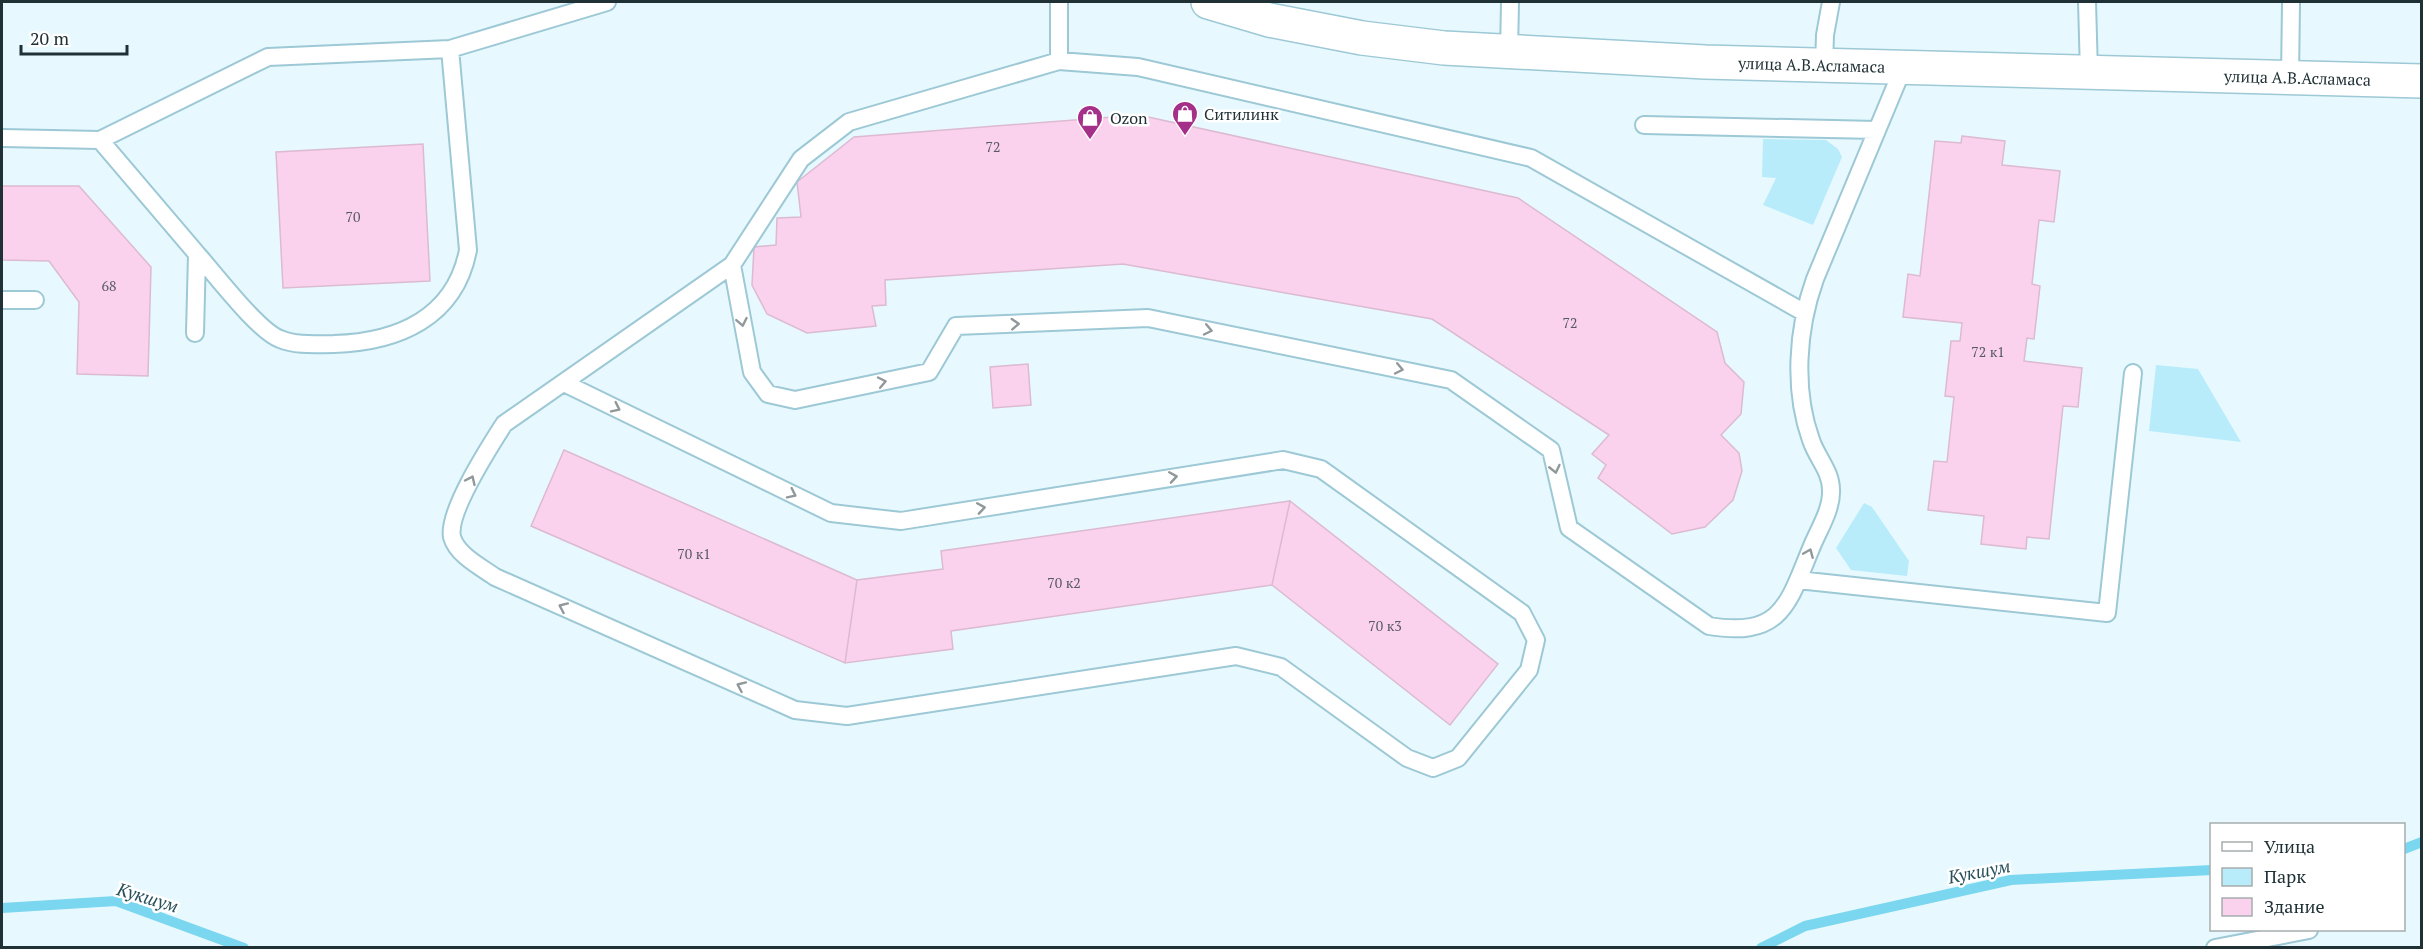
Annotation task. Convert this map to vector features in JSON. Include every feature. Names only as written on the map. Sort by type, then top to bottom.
[{"type":"street","name":"улица А.В.Асламаса","points":[[1208,2],[1269,20],[1362,38],[1509,52],[1903,68],[2421,81]]},
{"type":"lane","points":[[2,138],[100,140],[268,57],[450,49],[607,2]]},
{"type":"lane","points":[[1059,2],[1059,61]]},
{"type":"lane","points":[[1509,52],[1510,2]]},
{"type":"lane","points":[[1824,65],[1825,35],[1831,2]]},
{"type":"lane","points":[[2087,2],[2089,73]]},
{"type":"lane","points":[[2290,78],[2291,3]]},
{"type":"lane","points":[[100,140],[197,254],[260,324],[278,339],[303,345],[363,343],[389,338],[420,323],[449,294],[464,271],[468,250],[450,49]]},
{"type":"lane","points":[[564,383],[831,513],[901,521],[1283,459],[1321,469],[1522,613],[1536,640],[1529,670],[1458,758],[1433,768],[1407,758],[1281,667],[1236,656],[847,716],[795,710],[495,577],[464,555],[452,537],[456,513],[482,458],[504,424],[732,265],[801,159],[849,122],[1059,61],[1138,67],[1532,158],[1805,314]]},
{"type":"lane","points":[[732,265],[752,372],[768,394],[795,400],[929,372],[956,326],[1148,318],[1451,380],[1551,450],[1569,528],[1709,626],[1731,629],[1755,626],[1772,618],[1786,607],[1830,501],[1832,490],[1828,473],[1815,449],[1805,416],[1800,374],[1800,346],[1805,314],[1815,279],[1903,68]]},
{"type":"lane","points":[[1644,125],[1877,130]]},
{"type":"lane","points":[[195,333],[197,254]]},
{"type":"lane","points":[[2,300],[35,300]]},
{"type":"lane","points":[[1798,580],[2107,613],[2133,373]]},
{"type":"lane","points":[[2215,948],[2304,931]]},
{"type":"green space","points":[[1763,139],[1826,140],[1838,149],[1842,157],[1813,225],[1763,205],[1776,178],[1762,177]]},
{"type":"green space","points":[[2156,365],[2198,369],[2241,442],[2149,431]]},
{"type":"green space","points":[[1864,503],[1872,507],[1909,561],[1907,576],[1851,570],[1836,548]]},
{"type":"building","points":[[1139,115],[1518,198],[1717,332],[1725,363],[1744,382],[1741,414],[1721,435],[1739,453],[1742,471],[1733,500],[1705,527],[1672,534],[1598,478],[1606,465],[1592,454],[1609,435],[1432,319],[1123,264],[885,280],[886,305],[872,306],[876,326],[807,333],[767,314],[752,285],[754,247],[776,245],[777,218],[801,217],[797,182],[854,137]]},
{"type":"building","points":[[1962,136],[2005,141],[2002,165],[2060,171],[2054,222],[2039,220],[2032,284],[2040,286],[2034,339],[2027,338],[2024,361],[2082,368],[2078,407],[2063,406],[2049,539],[2027,537],[2026,549],[1981,544],[1984,516],[1928,510],[1934,461],[1947,462],[1954,397],[1945,396],[1951,341],[1960,341],[1962,323],[1903,317],[1908,274],[1920,276],[1935,141],[1961,143]]},
{"type":"building","points":[[423,144],[430,281],[283,288],[276,152]]},
{"type":"building","points":[[2,186],[79,186],[151,267],[148,376],[77,374],[79,302],[49,261],[2,260]]},
{"type":"building","points":[[1028,364],[1031,405],[993,408],[990,367]]},
{"type":"building","points":[[564,450],[857,580],[845,663],[531,526]]},
{"type":"building","points":[[1290,501],[1498,664],[1450,725],[1272,585]]},
{"type":"building","points":[[1290,501],[1272,585],[951,631],[953,649],[845,663],[857,580],[943,569],[941,551]]},
{"type":"waterway","name":"Кукшум","points":[[2405,849],[2422,842]]},
{"type":"waterway","name":"Кукшум","points":[[1761,948],[1805,926],[2011,880],[2210,870]]},
{"type":"waterway","name":"Кукшум","points":[[2,908],[116,901],[244,948]]},
{"type":"place","name":"Ситилинк","points":[[1185,137]]},
{"type":"place","name":"Ozon","points":[[1090,141]]}]
